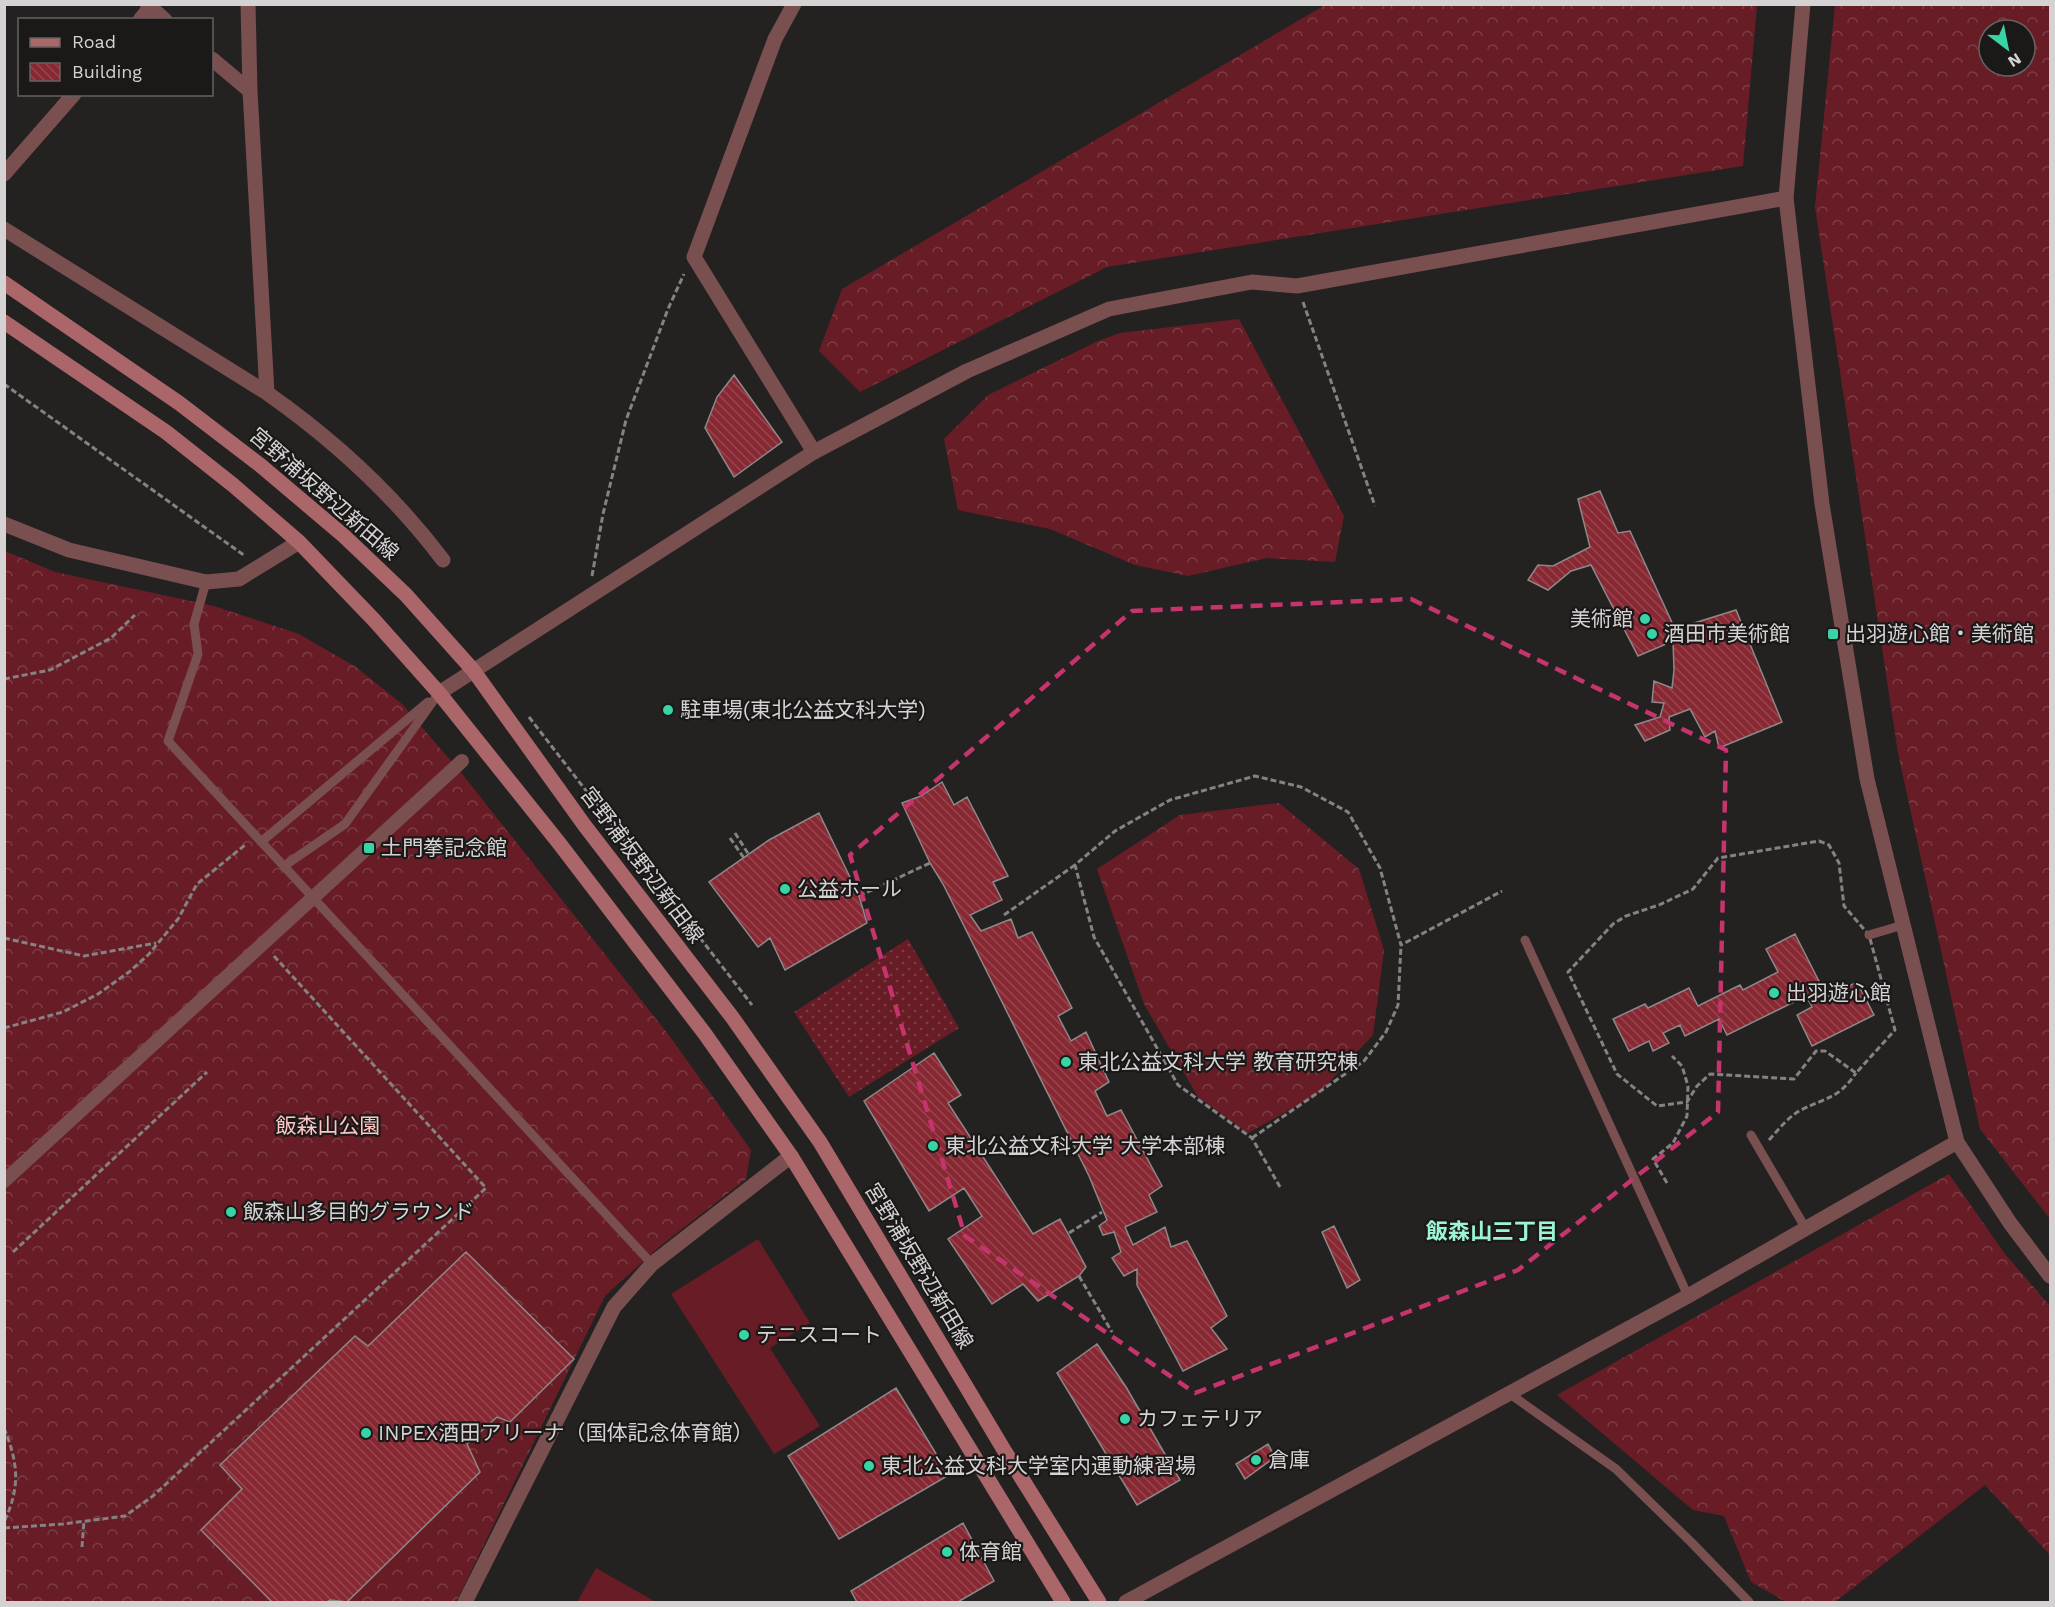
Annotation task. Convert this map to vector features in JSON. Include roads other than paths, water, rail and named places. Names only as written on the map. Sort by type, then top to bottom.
[{"type":"main road","name":"宮野浦坂野辺新田線","points":[[4,283],[179,403],[260,465],[344,536],[406,595],[473,670],[585,826],[732,1017],[820,1142],[1004,1450],[1100,1602]]},
{"type":"main road","points":[[4,322],[166,432],[233,485],[298,542],[374,620],[439,693],[560,843],[698,1025],[792,1156],[1063,1602]]},
{"type":"street","points":[[248,4],[250,91],[267,393]]},
{"type":"street","points":[[794,4],[775,39],[694,257],[814,452]]},
{"type":"street","points":[[1803,4],[1786,198],[1824,516],[1867,779],[1957,1142],[2010,1223],[2050,1276]]},
{"type":"street","points":[[141,18],[150,5],[163,18]]},
{"type":"street","points":[[213,60],[250,91]]},
{"type":"street","points":[[4,174],[72,96]]},
{"type":"street","points":[[439,693],[591,593],[814,452],[967,371],[1109,309],[1252,282],[1297,286],[1786,198]]},
{"type":"street","points":[[4,229],[267,393],[315,428],[361,468],[419,528],[443,560]]},
{"type":"street","points":[[4,524],[69,550],[206,582],[239,579],[298,542]]},
{"type":"street","points":[[4,1181],[462,761]]},
{"type":"street","points":[[1126,1602],[1688,1296],[1957,1142]]},
{"type":"street","points":[[465,1602],[614,1308],[652,1264],[792,1156]]},
{"type":"lane","points":[[206,582],[194,624],[198,654],[168,741],[652,1264]]},
{"type":"lane","points":[[261,842],[439,693]]},
{"type":"lane","points":[[284,866],[345,824],[439,693]]},
{"type":"lane","points":[[1869,935],[1903,925]]},
{"type":"lane","points":[[1525,940],[1688,1296]]},
{"type":"lane","points":[[1751,1135],[1806,1228]]},
{"type":"lane","points":[[1510,1394],[1616,1469],[1749,1602]]},
{"type":"place","name":"美術館","points":[[1645,619]]},
{"type":"place","name":"酒田市美術館","points":[[1652,634]]},
{"type":"place","name":"出羽遊心館・美術館","points":[[1833,634]]},
{"type":"place","name":"駐車場(東北公益文科大学)","points":[[668,710]]},
{"type":"place","name":"土門拳記念館","points":[[369,848]]},
{"type":"place","name":"公益ホール","points":[[785,889]]},
{"type":"place","name":"出羽遊心館","points":[[1774,993]]},
{"type":"place","name":"東北公益文科大学 教育研究棟","points":[[1066,1062]]},
{"type":"place","name":"東北公益文科大学 大学本部棟","points":[[933,1146]]},
{"type":"place","name":"飯森山多目的グラウンド","points":[[231,1212]]},
{"type":"place","name":"テニスコート","points":[[744,1335]]},
{"type":"place","name":"カフェテリア","points":[[1125,1419]]},
{"type":"place","name":"INPEX酒田アリーナ（国体記念体育館）","points":[[366,1433]]},
{"type":"place","name":"倉庫","points":[[1256,1460]]},
{"type":"place","name":"東北公益文科大学室内運動練習場","points":[[869,1466]]},
{"type":"place","name":"体育館","points":[[947,1552]]},
{"type":"district","name":"飯森山三丁目","points":[[1492,1231]]},
{"type":"park label","name":"飯森山公園","points":[[328,1126]]}]
